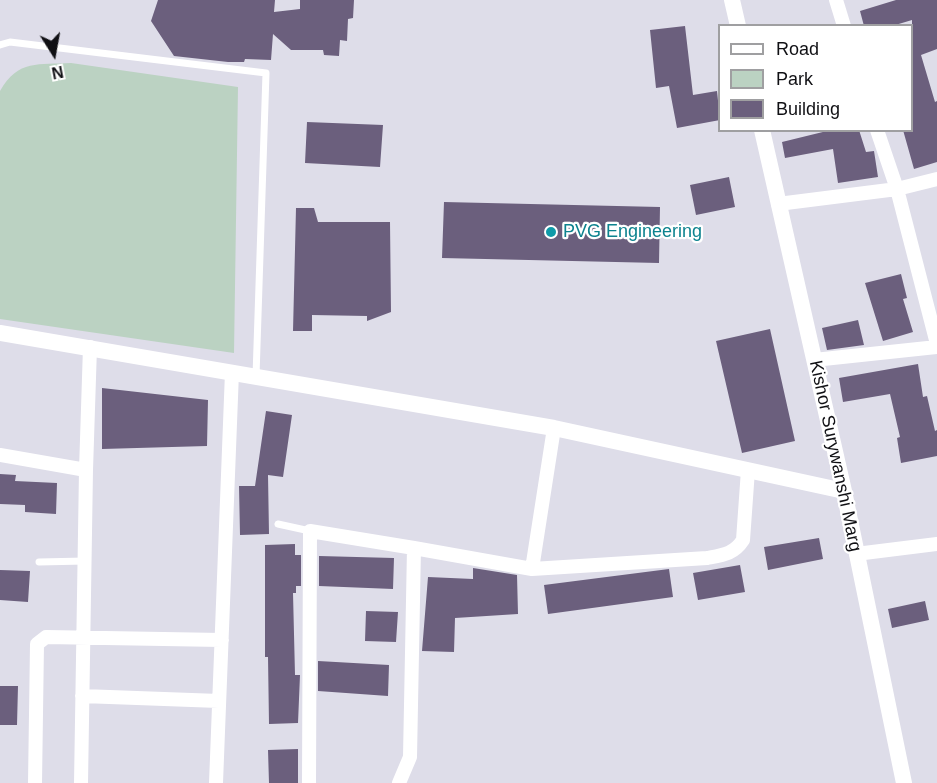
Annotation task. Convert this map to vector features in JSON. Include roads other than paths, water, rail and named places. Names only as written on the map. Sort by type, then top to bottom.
[{"type":"street","points":[[732,0],[738,24]]},
{"type":"street","points":[[836,0],[843,24]]},
{"type":"street","name":"Kishor Surywanshi Marg","points":[[762,132],[844,491],[904,783]]},
{"type":"street","points":[[814,360],[937,346],[897,189],[879,132]]},
{"type":"street","points":[[778,204],[897,189],[937,179]]},
{"type":"street","points":[[0,333],[232,372],[256,379],[554,428],[844,491]]},
{"type":"street","points":[[81,783],[82,637],[90,347]]},
{"type":"street","points":[[216,783],[232,372]]},
{"type":"street","points":[[532,568],[554,428]]},
{"type":"street","points":[[0,455],[86,470]]},
{"type":"street","points":[[309,783],[310,531],[532,568],[707,558],[729,554],[737,549],[743,540],[748,470]]},
{"type":"street","points":[[856,554],[937,544]]},
{"type":"street","points":[[399,783],[410,757],[414,548]]},
{"type":"street","points":[[35,783],[37,644],[46,637],[222,640]]},
{"type":"street","points":[[81,696],[219,701]]},
{"type":"lane","points":[[0,45],[10,42],[266,73],[256,379]]},
{"type":"lane","points":[[278,524],[310,531]]},
{"type":"lane","points":[[39,562],[85,561]]},
{"type":"place","name":"PVG Engineering","points":[[551,232]]}]
